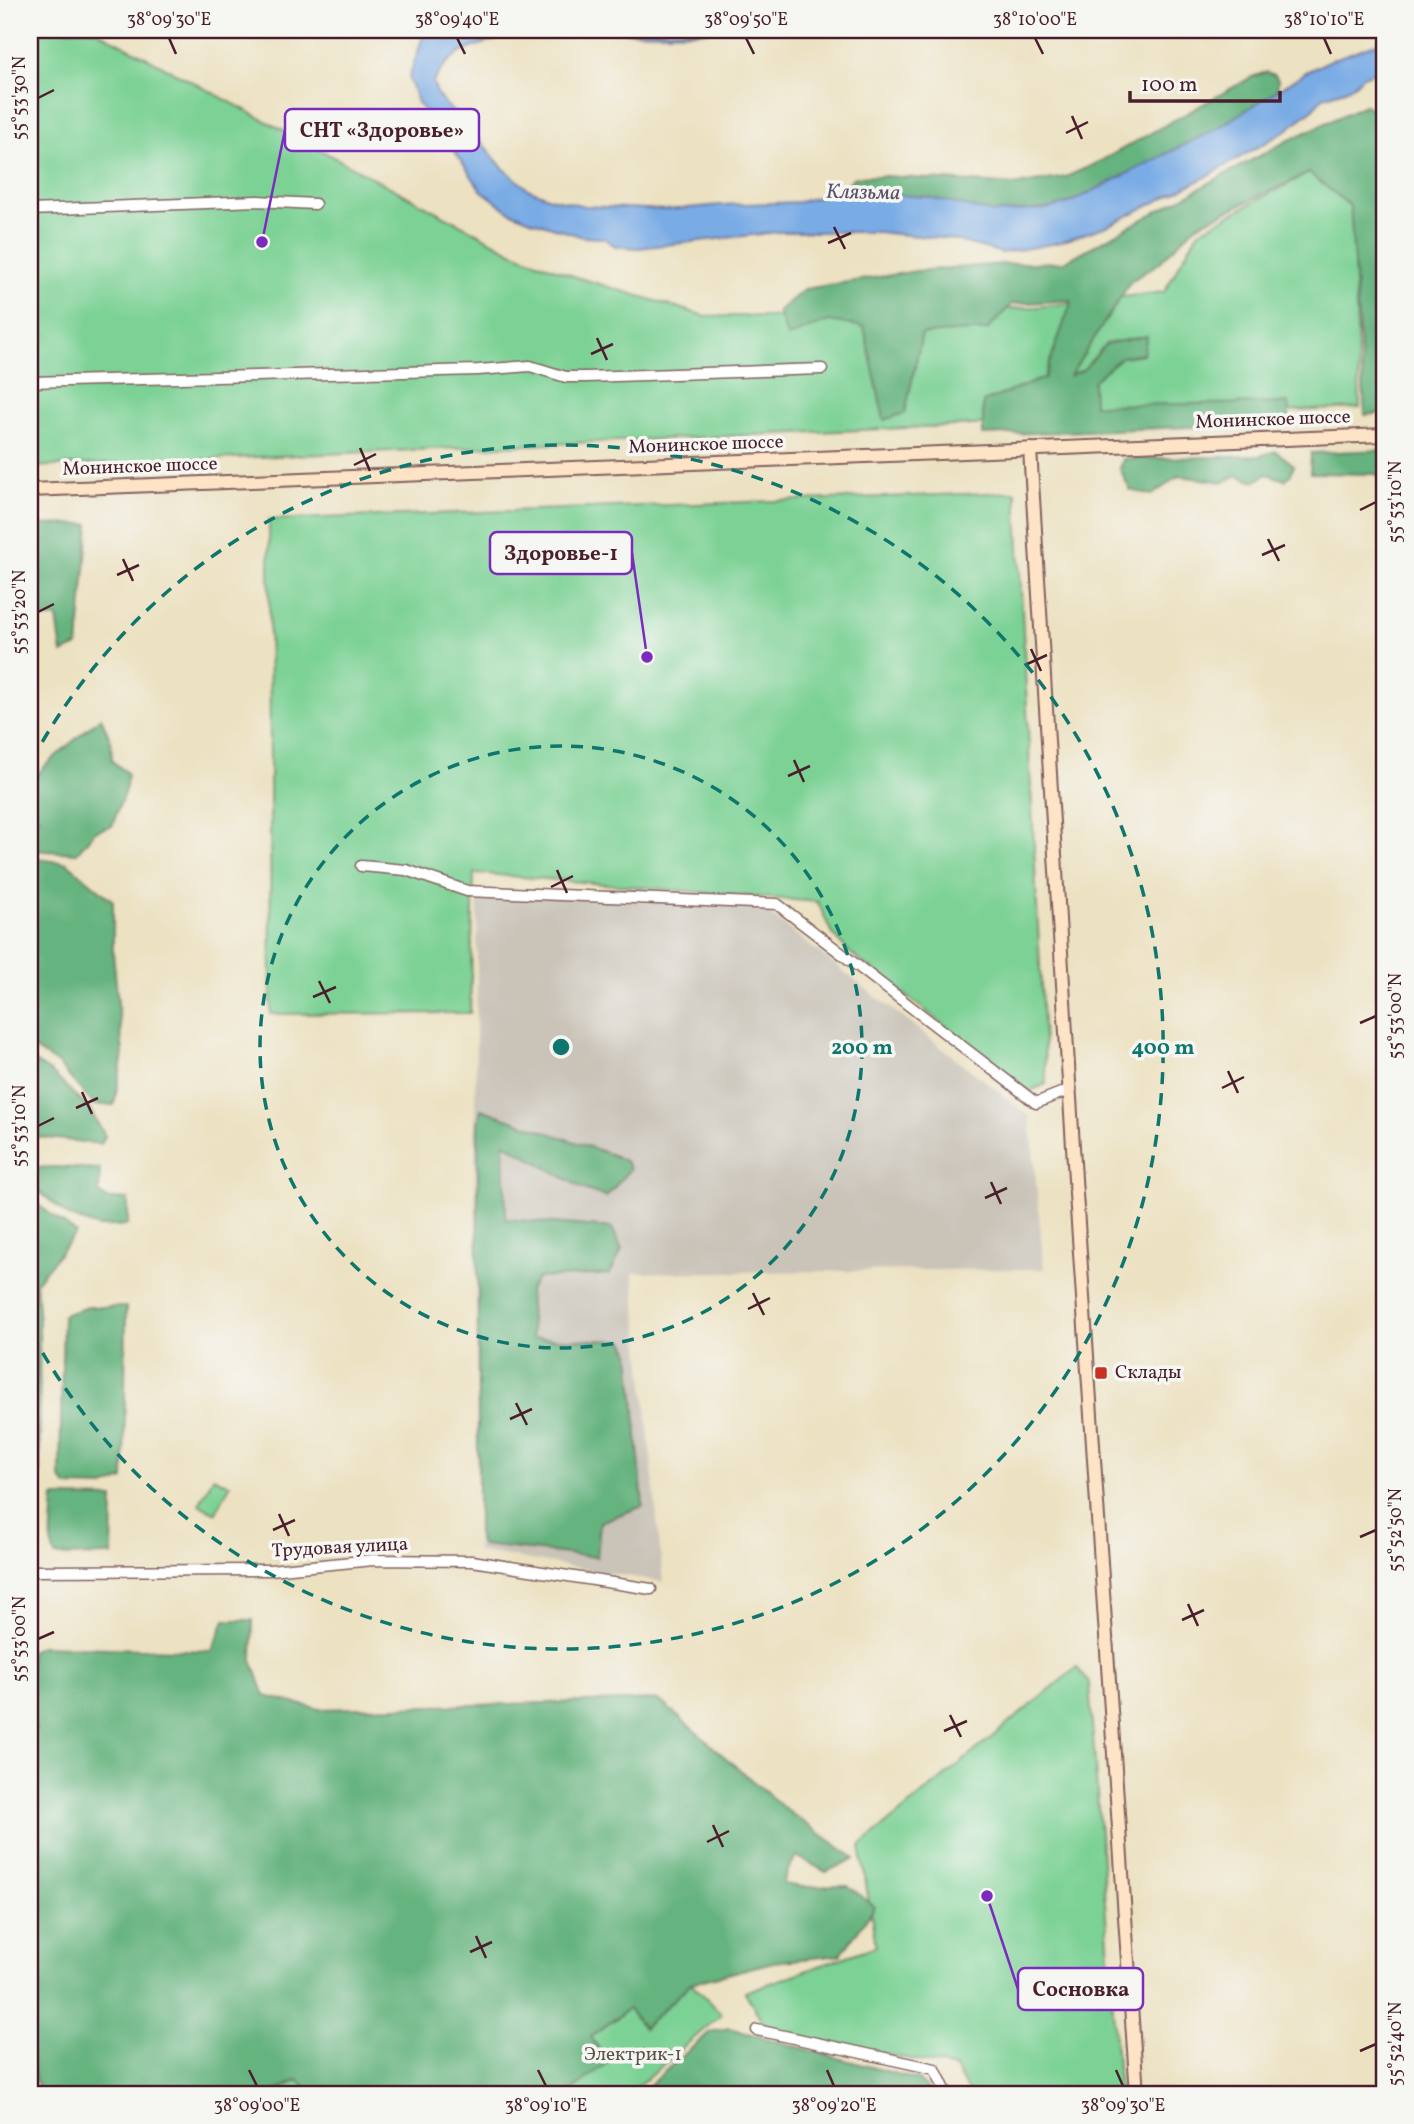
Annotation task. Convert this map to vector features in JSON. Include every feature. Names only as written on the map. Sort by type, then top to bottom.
[{"type":"main road","name":"Монинское шоссе","points":[[30,491],[1384,435]]},
{"type":"main road","points":[[1030,449],[1107,1668],[1138,2094]]},
{"type":"street","points":[[30,211],[257,201],[315,204]]},
{"type":"street","points":[[30,382],[457,371],[518,366],[541,368],[566,377],[822,369]]},
{"type":"street","points":[[360,866],[406,870],[467,891],[777,904],[1036,1103],[1071,1089]]},
{"type":"street","name":"Трудовая улица","points":[[30,1571],[270,1570],[373,1560],[472,1561],[651,1589]]},
{"type":"street","points":[[757,2030],[935,2069],[947,2094]]},
{"type":"shaded area","points":[[478,894],[759,906],[1030,1116],[1044,1269],[633,1273],[663,1582],[477,1551],[475,1113]]},
{"type":"green space","points":[[30,30],[95,30],[514,253],[576,277],[705,316],[882,317],[1037,307],[1164,292],[1199,231],[1326,164],[1352,209],[1360,408],[30,467]]},
{"type":"green space","points":[[1266,72],[1275,75],[1278,80],[1277,91],[1216,129],[1069,203],[1046,209],[994,213],[928,197],[851,192],[848,183],[854,177],[885,176],[1016,185],[1066,177]]},
{"type":"green space","points":[[1365,105],[1384,117],[1384,413],[1365,415],[1350,206],[1309,173],[1197,225],[1159,263],[1131,281],[1070,376],[1084,369],[1106,344],[1147,336],[1143,354],[1122,357],[1093,381],[1094,405],[1288,403],[1290,423],[983,435],[983,402],[1044,378],[1072,300],[1012,304],[987,330],[922,334],[905,413],[884,420],[864,327],[829,321],[787,337],[778,311],[805,289],[916,271],[1064,262],[1285,142]]},
{"type":"green space","points":[[1384,450],[1384,481],[1376,474],[1310,473],[1311,453]]},
{"type":"green space","points":[[1276,451],[1294,465],[1285,480],[1267,474],[1254,482],[1237,475],[1224,482],[1179,476],[1152,495],[1130,490],[1120,469],[1123,459],[1259,456]]},
{"type":"green space","points":[[1016,492],[1046,1084],[1030,1091],[849,952],[831,932],[818,902],[474,873],[470,1013],[271,1014],[269,520]]},
{"type":"green space","points":[[89,524],[78,646],[62,653],[57,617],[30,620],[30,525]]},
{"type":"green space","points":[[101,717],[111,742],[112,761],[127,773],[126,787],[112,826],[95,831],[77,853],[30,850],[30,827],[40,818],[30,813],[30,782]]},
{"type":"green space","points":[[30,858],[67,863],[113,901],[113,953],[123,1054],[114,1105],[94,1105],[58,1064],[30,1046]]},
{"type":"green space","points":[[30,1059],[52,1073],[90,1110],[105,1136],[101,1144],[30,1136]]},
{"type":"green space","points":[[481,1109],[615,1156],[626,1162],[630,1169],[606,1197],[584,1189],[504,1143],[506,1219],[612,1228],[622,1250],[610,1274],[538,1278],[529,1290],[532,1338],[624,1341],[630,1353],[643,1506],[600,1522],[597,1557],[482,1545],[478,1540],[478,1122]]},
{"type":"green space","points":[[30,1168],[100,1169],[99,1193],[107,1199],[128,1199],[128,1225],[98,1227],[70,1217],[30,1184]]},
{"type":"green space","points":[[30,1199],[76,1233],[36,1282],[39,1325],[40,1481],[31,1550]]},
{"type":"green space","points":[[88,1307],[126,1307],[124,1479],[104,1487],[67,1486],[60,1478],[63,1315]]},
{"type":"green space","points":[[213,1477],[230,1485],[216,1513],[199,1505]]},
{"type":"green space","points":[[54,1497],[113,1498],[112,1555],[55,1556],[51,1543]]},
{"type":"green space","points":[[225,1620],[253,1620],[252,1660],[265,1696],[319,1709],[659,1700],[785,1809],[855,1858],[826,1872],[797,1856],[783,1884],[803,1887],[848,1886],[875,1907],[840,1955],[773,1962],[691,1983],[643,2028],[628,2009],[591,2037],[608,2062],[567,2094],[314,2094],[298,2080],[269,2094],[40,2094],[30,2063],[30,1738],[36,1728],[30,1726],[30,1651],[40,1646],[212,1651]]},
{"type":"green space","points":[[1077,1667],[1089,1683],[1119,2094],[973,2094],[967,2090],[955,2068],[768,2031],[745,1992],[876,1946],[860,1846]]},
{"type":"green space","name":"Электрик-1","points":[[691,1983],[722,2014],[629,2094],[567,2094],[607,2062],[591,2037],[628,2009],[644,2028]]},
{"type":"green space","points":[[729,2028],[918,2080],[933,2094],[639,2094],[710,2032]]},
{"type":"green space","points":[[298,2080],[314,2094],[269,2094]]},
{"type":"water","name":"Клязьма","points":[[425,30],[542,30],[500,38],[456,56],[433,82],[438,96],[502,167],[528,189],[550,198],[585,206],[666,210],[799,202],[851,192],[928,197],[994,213],[1046,209],[1069,203],[1216,129],[1308,71],[1331,60],[1384,41],[1384,69],[1363,76],[1345,90],[1323,97],[1312,110],[1284,132],[1204,178],[1107,226],[1057,243],[1002,253],[951,239],[875,232],[779,232],[638,248],[615,246],[604,238],[583,237],[533,221],[509,211],[481,190],[436,124],[418,103],[409,78]]},
{"type":"water","points":[[569,30],[712,30],[668,33]]},
{"type":"place","name":"СНТ «Здоровье»","points":[[262,242]]},
{"type":"place","name":"Здоровье-1","points":[[647,657]]},
{"type":"place","name":"Склады","points":[[1101,1373]]},
{"type":"place","name":"Сосновка","points":[[987,1896]]}]
